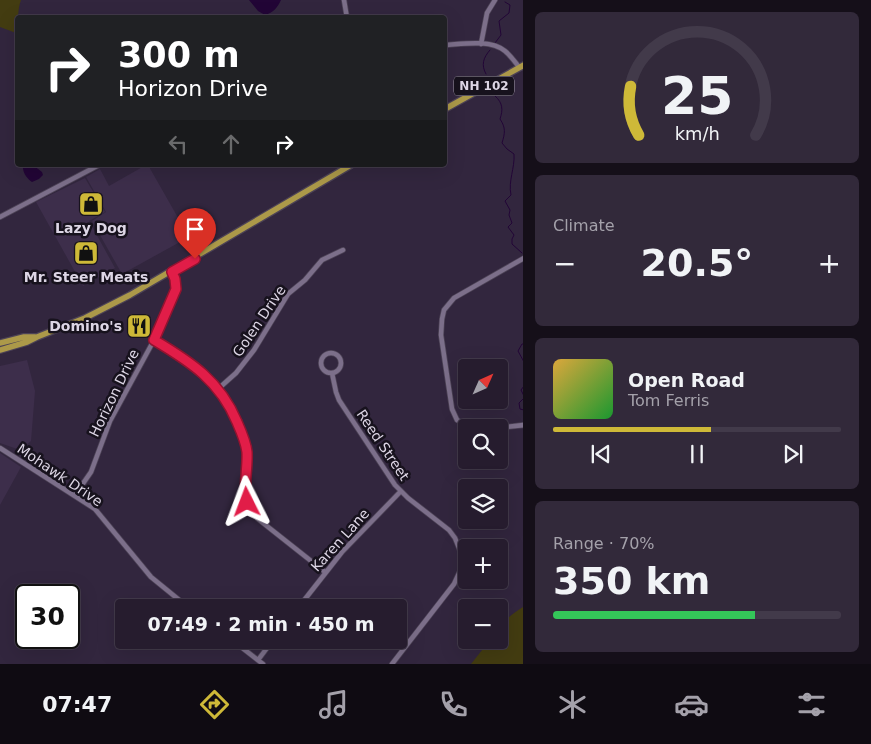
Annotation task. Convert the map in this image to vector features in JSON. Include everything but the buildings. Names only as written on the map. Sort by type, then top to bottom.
[{"type":"main road","name":"NH 102","points":[[447,108],[521,66]]},
{"type":"main road","points":[[0,350],[27,342],[37,336],[94,314],[172,272],[348,167]]},
{"type":"main road","points":[[0,343],[37,336]]},
{"type":"street","points":[[344,0],[346,15]]},
{"type":"street","points":[[482,44],[487,13],[495,0]]},
{"type":"street","points":[[447,45],[482,44],[504,50],[521,66]]},
{"type":"street","points":[[0,218],[95,167]]},
{"type":"street","name":"Golen Drive","points":[[218,389],[249,358],[288,294],[305,280],[322,260],[343,250]]},
{"type":"street","points":[[458,421],[452,409],[441,335],[444,310],[454,298],[523,259]]},
{"type":"street","name":"Horizon Drive","points":[[75,495],[91,472],[110,421],[154,340],[176,289],[172,272]]},
{"type":"street","points":[[154,340],[195,367],[218,389],[228,403],[246,448],[244,492],[251,511],[258,519],[325,572]]},
{"type":"street","name":"Reed Street","points":[[330,353],[338,355],[342,361],[340,368],[332,373],[324,370],[321,364],[324,356],[330,353]]},
{"type":"street","name":"Reed Street","points":[[332,373],[336,392],[342,404],[401,491],[452,534],[459,547],[462,563],[454,584],[392,664]]},
{"type":"street","points":[[508,427],[523,426]]},
{"type":"street","name":"Mohawk Drive","points":[[0,448],[75,495],[99,513],[137,562],[151,577],[178,599]]},
{"type":"street","name":"Karen Lane","points":[[305,599],[350,542],[401,491]]},
{"type":"street","points":[[244,649],[263,664]]},
{"type":"street","points":[[258,660],[266,649]]},
{"type":"shaded area","points":[[0,0],[21,0],[18,15],[15,15],[15,33],[0,27]]},
{"type":"shaded area","points":[[249,0],[281,0],[275,9],[265,15],[258,11]]},
{"type":"shaded area","points":[[23,167],[36,167],[43,175],[32,182],[23,170]]},
{"type":"shaded area","points":[[142,167],[149,167],[189,237],[122,274],[92,221],[106,212],[86,177],[100,169],[109,186]]},
{"type":"shaded area","points":[[85,178],[105,212],[89,221],[115,268],[83,286],[36,202]]},
{"type":"shaded area","points":[[27,360],[35,391],[31,441],[20,450],[0,443],[0,366]]},
{"type":"shaded area","points":[[0,453],[21,467],[0,505]]},
{"type":"shaded area","points":[[523,607],[523,664],[471,664],[483,649],[508,649],[508,618]]},
{"type":"waterway","points":[[495,43],[501,35],[499,21],[509,13],[510,5],[505,2]]},
{"type":"waterway","points":[[486,74],[483,62],[490,50]]},
{"type":"waterway","points":[[497,85],[495,96],[501,104],[500,119],[504,131],[502,143],[514,154],[510,185],[511,195],[505,201],[510,210],[509,215],[512,223],[508,227],[514,235],[512,244],[522,253]]},
{"type":"waterway","points":[[523,344],[518,351],[523,360]]},
{"type":"waterway","points":[[523,387],[521,390],[523,394]]},
{"type":"waterway","points":[[523,399],[519,403],[520,409],[523,410]]},
{"type":"place","name":"Lazy Dog","points":[[91,204]]},
{"type":"place","name":"Mr. Steer Meats","points":[[86,253]]},
{"type":"place","name":"Domino's","points":[[139,326]]},
{"type":"route","points":[[195,259],[172,272],[176,289],[154,340],[179,355],[203,373],[224,396],[239,427],[247,452],[244,492],[247,502]]}]
